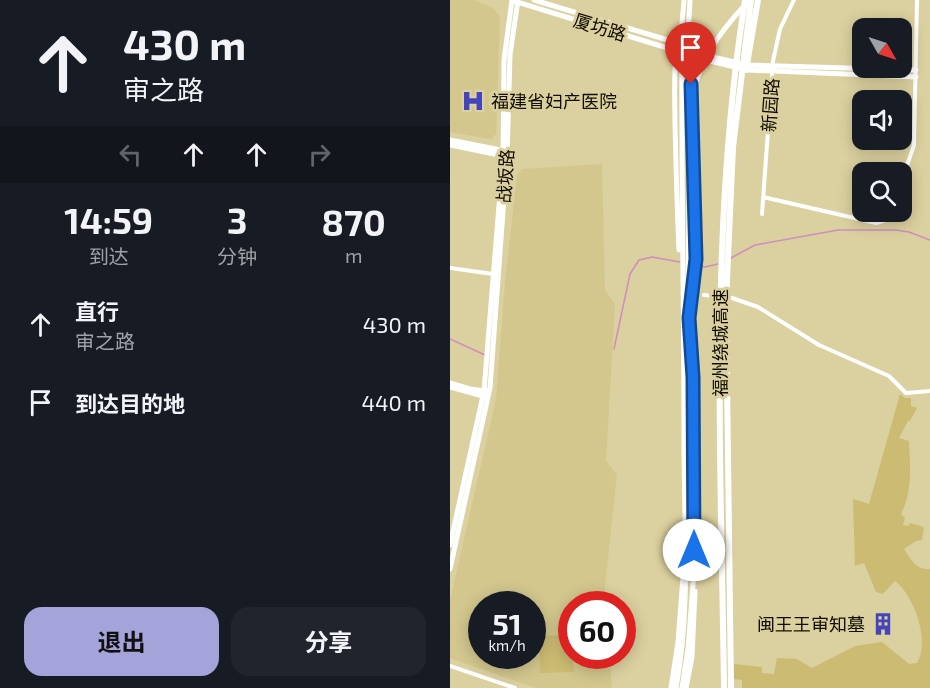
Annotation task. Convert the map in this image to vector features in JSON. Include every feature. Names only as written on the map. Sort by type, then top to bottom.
[{"type":"highway","name":"福州绕城高速","points":[[731,688],[726,302],[733,147],[746,13],[743,0]]},
{"type":"highway","name":"福州绕城高速","points":[[724,688],[720,297],[726,151],[734,66],[750,0]]},
{"type":"highway","points":[[746,13],[758,0]]},
{"type":"main road","name":"厦坊路","points":[[534,0],[689,51],[772,70]]},
{"type":"main road","points":[[682,0],[675,67],[675,106],[676,194],[680,257],[684,268]]},
{"type":"main road","points":[[682,0],[684,268],[693,377],[695,616],[687,688]]},
{"type":"main road","points":[[689,318],[696,259],[689,51],[690,0]]},
{"type":"main road","points":[[676,688],[685,616],[682,281],[690,101],[706,55],[728,22],[750,0]]},
{"type":"main road","name":"厦坊路","points":[[514,1],[677,47]]},
{"type":"main road","name":"战坂路","points":[[490,352],[505,154],[504,70],[514,1]]},
{"type":"main road","points":[[772,70],[916,70]]},
{"type":"main road","points":[[772,70],[916,77]]},
{"type":"main road","points":[[450,140],[505,154]]},
{"type":"main road","points":[[450,146],[505,154]]},
{"type":"main road","name":"战坂路","points":[[490,352],[493,274],[505,154]]},
{"type":"main road","points":[[450,545],[486,394],[490,352]]},
{"type":"main road","points":[[450,385],[486,394]]},
{"type":"main road","points":[[450,569],[456,516]]},
{"type":"main road","points":[[671,688],[679,634],[685,558]]},
{"type":"main road","points":[[682,688],[688,649],[694,571]]},
{"type":"street","name":"新园路","points":[[762,214],[772,70],[778,36],[794,0]]},
{"type":"street","points":[[908,162],[914,145],[917,0]]},
{"type":"street","points":[[763,197],[852,217]]},
{"type":"street","points":[[450,268],[493,274]]},
{"type":"street","points":[[704,295],[732,298],[758,307],[819,345],[889,376],[906,393],[930,391]]},
{"type":"street","points":[[450,666],[515,688]]},
{"type":"shaded area","name":"福建省妇产医院","points":[[450,0],[474,0],[493,8],[500,17],[496,134],[491,139],[450,132]]},
{"type":"shaded area","points":[[602,164],[605,290],[615,304],[606,461],[617,475],[604,591],[558,591],[558,669],[610,669],[612,688],[536,688],[482,669],[546,669],[546,591],[468,591],[468,664],[450,658],[450,601],[496,399],[505,282],[517,175],[522,169]]},
{"type":"shaded area","points":[[900,394],[905,398],[911,398],[911,406],[917,408],[899,438],[909,441],[910,460],[909,487],[901,514],[905,518],[903,525],[909,526],[910,523],[924,527],[922,540],[904,549],[917,566],[930,569],[930,688],[742,688],[742,680],[734,679],[734,664],[762,667],[762,673],[774,674],[777,658],[797,659],[812,668],[855,646],[882,642],[909,664],[917,663],[921,654],[921,632],[909,597],[895,581],[883,594],[876,592],[864,563],[855,566],[853,499],[869,504]]},
{"type":"shaded area","points":[[558,635],[558,669],[574,669],[574,672],[540,673],[540,669],[546,669],[546,636]]},
{"type":"waterway","points":[[731,258],[755,245],[838,230],[896,230],[930,240]]},
{"type":"waterway","points":[[614,349],[630,274],[639,260],[652,257],[680,262]]},
{"type":"waterway","points":[[690,264],[705,267],[718,264]]},
{"type":"waterway","points":[[450,339],[485,355]]},
{"type":"place","name":"福建省妇产医院","points":[[473,101]]},
{"type":"place","name":"闽王王审知墓","points":[[883,624]]},
{"type":"route","points":[[691,84],[696,259],[693,300],[689,318],[693,377],[694,550]]}]
